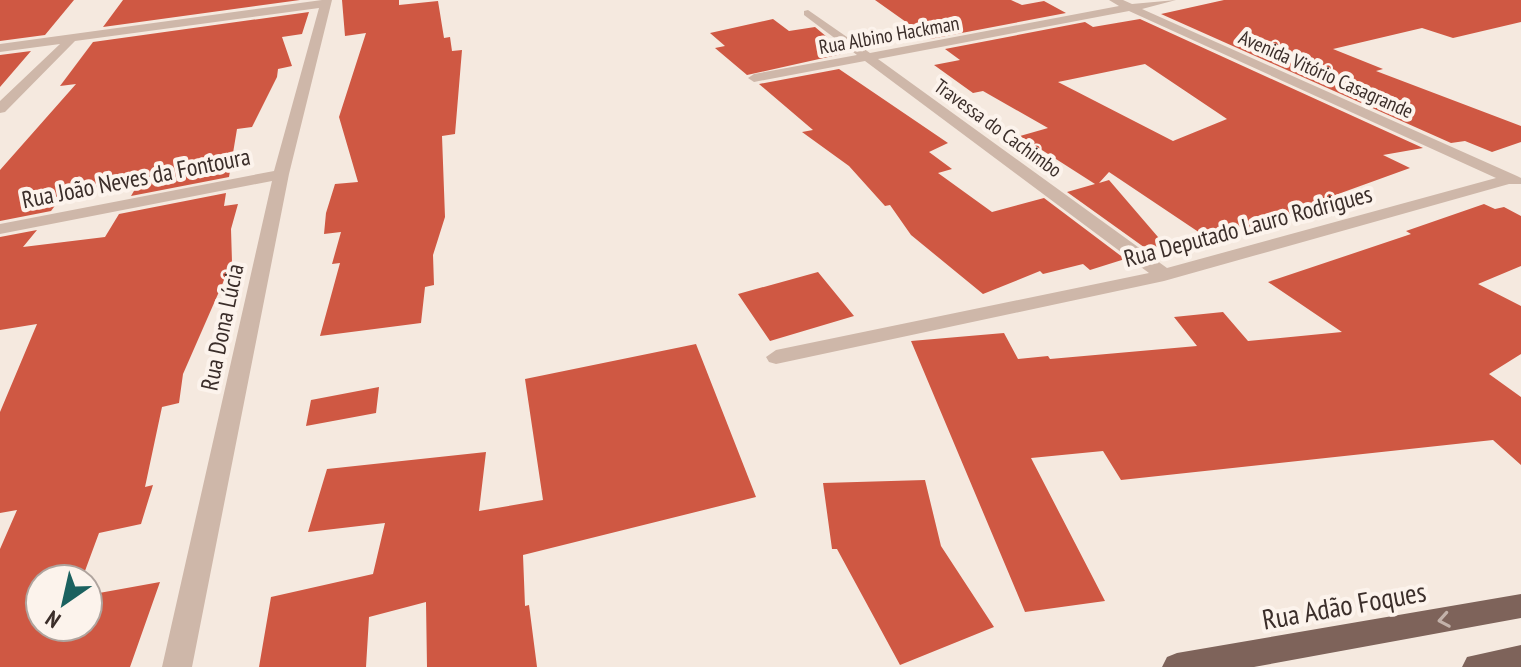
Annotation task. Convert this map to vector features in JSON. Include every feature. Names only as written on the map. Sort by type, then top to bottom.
[{"type":"main road","name":"Rua Adão Foques","points":[[1177,667],[1521,606]]},
{"type":"main road","points":[[1477,667],[1521,659]]},
{"type":"street","name":"Avenida Vitório Casagrande","points":[[1114,0],[1516,181]]},
{"type":"street","name":"Rua Albino Hackman","points":[[754,78],[1171,0]]},
{"type":"street","points":[[0,48],[327,2]]},
{"type":"street","name":"Rua Dona Lúcia","points":[[177,667],[281,174],[327,2]]},
{"type":"street","name":"Travessa do Cachimbo","points":[[808,13],[1164,275]]},
{"type":"street","points":[[0,109],[71,39]]},
{"type":"street","name":"Rua João Neves da Fontoura","points":[[0,229],[281,174]]},
{"type":"street","name":"Rua Deputado Lauro Rodrigues","points":[[776,357],[1164,275],[1516,181]]},
{"type":"building","points":[[0,0],[74,0],[45,35],[0,41]]},
{"type":"building","points":[[123,0],[300,0],[103,27]]},
{"type":"building","points":[[342,0],[399,0],[399,5],[438,1],[444,38],[450,37],[452,51],[462,50],[455,134],[442,136],[445,217],[433,255],[434,285],[425,287],[421,323],[320,336],[340,263],[332,264],[341,232],[324,234],[326,213],[335,184],[358,182],[339,117],[366,33],[345,36]]},
{"type":"building","points":[[875,0],[1011,0],[1022,5],[1044,1],[1066,13],[930,39]]},
{"type":"building","points":[[1224,0],[1521,0],[1521,22],[1453,38],[1422,28],[1333,49],[1383,69],[1376,71],[1521,126],[1521,142],[1492,152],[1465,141],[1451,143],[1161,14]]},
{"type":"building","points":[[309,12],[302,34],[282,37],[292,66],[278,69],[252,127],[237,129],[229,177],[131,196],[138,184],[66,191],[51,211],[0,221],[0,170],[76,84],[60,86],[93,42]]},
{"type":"building","points":[[773,19],[789,31],[815,27],[846,53],[747,75],[715,48],[725,46],[710,33]]},
{"type":"building","points":[[1140,19],[1423,148],[1383,155],[1410,168],[1294,210],[1302,214],[1246,235],[1238,230],[1212,241],[1109,172],[1099,183],[1109,180],[1164,244],[1148,250],[1067,192],[1095,184],[1020,136],[1048,128],[983,91],[973,93],[934,65],[960,60],[945,49],[1085,22],[1093,27]],"holes":[[[1145,64],[1227,119],[1173,141],[1058,82]]]},
{"type":"building","points":[[31,51],[0,87],[0,55]]},
{"type":"building","points":[[839,69],[948,143],[929,152],[952,169],[938,173],[992,212],[1044,198],[1125,259],[1090,270],[1083,264],[1043,274],[1040,271],[983,294],[911,235],[890,205],[885,206],[849,166],[802,132],[813,130],[759,84]]},
{"type":"building","points":[[226,193],[224,206],[238,204],[231,229],[232,262],[183,374],[179,403],[162,407],[145,487],[153,485],[141,524],[99,533],[88,563],[24,563],[24,643],[104,643],[104,592],[160,582],[130,667],[0,667],[0,549],[17,510],[0,513],[0,412],[37,324],[0,330],[0,237],[37,230],[23,247],[105,237],[119,214]]},
{"type":"building","points":[[1484,204],[1495,209],[1504,207],[1521,216],[1521,266],[1478,284],[1521,306],[1521,354],[1489,374],[1521,397],[1521,465],[1493,440],[1121,480],[1103,451],[1031,458],[1105,601],[1025,612],[911,341],[1004,333],[1018,359],[1197,346],[1174,317],[1223,312],[1248,341],[1342,332],[1268,282],[1411,234],[1406,231]]},
{"type":"building","points":[[818,272],[854,316],[770,341],[738,294]]},
{"type":"building","points":[[696,344],[756,497],[523,555],[525,606],[529,605],[537,667],[427,667],[426,602],[369,617],[366,667],[259,667],[271,597],[373,574],[385,523],[308,532],[327,469],[486,452],[479,511],[543,500],[525,379]]},
{"type":"building","points":[[379,387],[376,413],[306,426],[311,400]]},
{"type":"building","points":[[925,480],[941,546],[994,627],[900,665],[837,549],[832,549],[823,483]]}]
